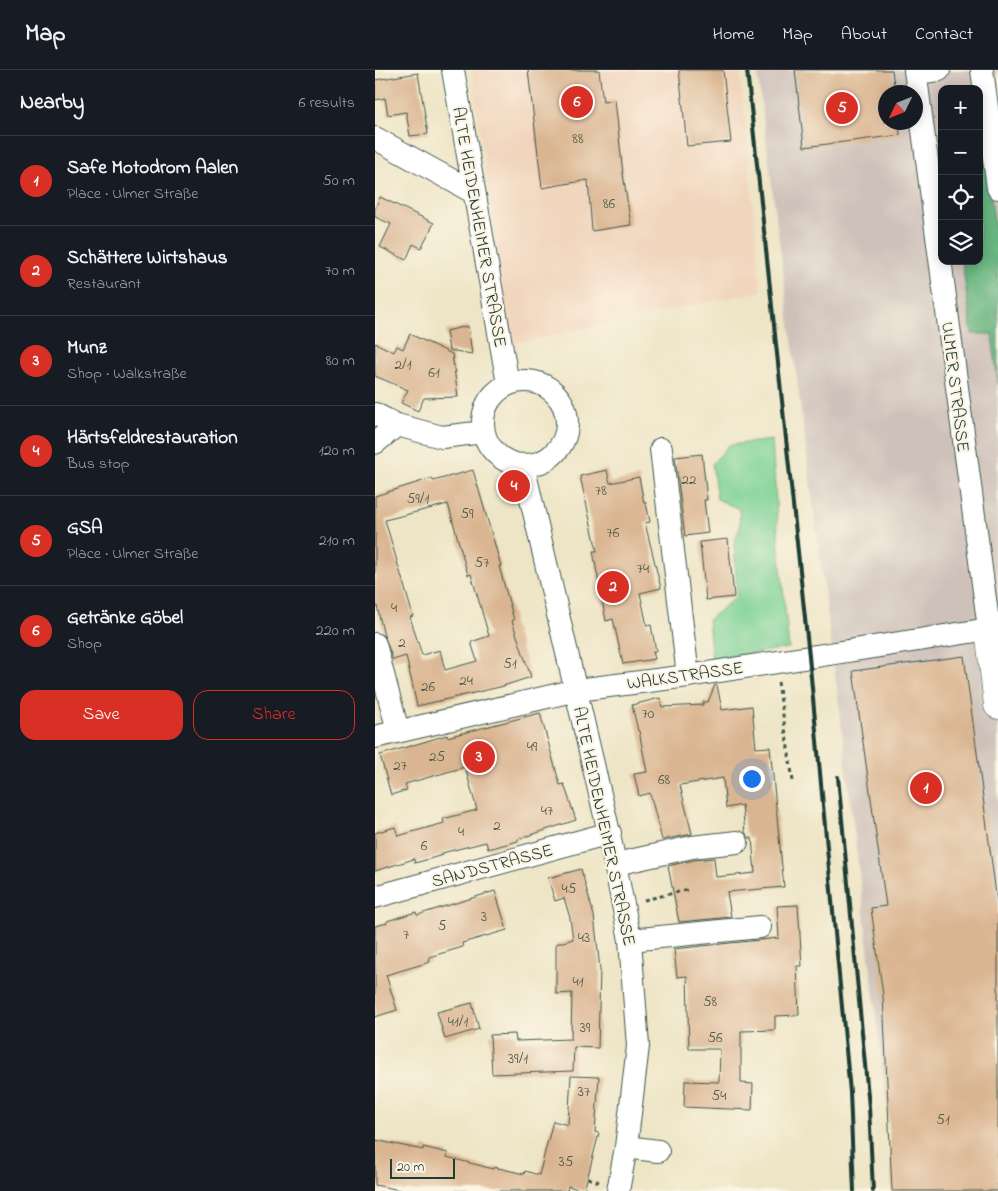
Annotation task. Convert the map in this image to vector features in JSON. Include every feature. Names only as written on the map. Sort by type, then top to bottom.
[{"type":"main road","name":"ULMER STRASSE","points":[[993,628],[998,705]]},
{"type":"street","name":"ALTE HEIDENHEIMER STRASSE","points":[[453,70],[508,384]]},
{"type":"street","points":[[915,72],[939,70]]},
{"type":"street","points":[[981,70],[998,188]]},
{"type":"street","name":"ULMER STRASSE","points":[[915,72],[993,628]]},
{"type":"street","points":[[375,138],[473,192]]},
{"type":"street","points":[[520,381],[533,382],[545,386],[558,398],[566,415],[567,428],[564,440],[548,458],[536,463],[523,465],[510,462],[498,455],[489,445],[484,432],[484,417],[488,404],[496,392],[508,384],[520,381]]},
{"type":"street","points":[[375,414],[397,425],[442,438],[484,432]]},
{"type":"street","points":[[375,443],[397,425]]},
{"type":"street","points":[[661,449],[688,676]]},
{"type":"street","name":"ALTE HEIDENHEIMER STRASSE","points":[[523,465],[610,833],[630,940],[638,1046],[626,1147],[618,1191]]},
{"type":"street","name":"WALKSTRASSE","points":[[375,737],[577,690],[688,676],[993,628]]},
{"type":"street","points":[[375,644],[398,731]]},
{"type":"street","name":"SANDSTRASSE","points":[[375,897],[610,833]]},
{"type":"street","points":[[616,864],[692,847],[737,842]]},
{"type":"street","points":[[630,940],[760,927]]},
{"type":"street","points":[[626,1147],[657,1151]]},
{"type":"path","points":[[775,662],[793,781]]},
{"type":"path","points":[[623,905],[687,890]]},
{"type":"shaded area","points":[[471,70],[740,70],[761,291],[511,344]]},
{"type":"shaded area","points":[[757,70],[998,70],[998,1191],[892,1191],[893,1155],[837,689]]},
{"type":"green space","points":[[983,134],[998,252],[998,384],[992,334],[972,334],[963,265],[983,265]]},
{"type":"green space","points":[[772,440],[779,547],[789,648],[712,659],[708,620],[737,596],[734,543],[740,527],[739,509],[717,499],[712,464],[729,445]]},
{"type":"building","points":[[528,70],[599,70],[603,102],[615,100],[631,225],[592,231],[588,180],[542,188]]},
{"type":"building","points":[[679,70],[723,70],[731,142],[687,146]]},
{"type":"building","points":[[795,70],[892,70],[894,85],[878,85],[878,130],[900,130],[900,135],[804,147]]},
{"type":"building","points":[[418,73],[428,134],[410,136],[406,112],[388,115],[385,98],[375,100],[375,80]]},
{"type":"building","points":[[380,197],[434,223],[421,248],[413,244],[406,260],[380,247],[391,224],[375,217],[375,209]]},
{"type":"building","points":[[468,326],[472,354],[449,350],[446,331]]},
{"type":"building","points":[[410,334],[452,354],[458,397],[424,398],[418,411],[401,403],[408,390],[375,376],[375,343],[394,352],[397,346],[403,349]]},
{"type":"building","points":[[702,454],[707,500],[704,500],[708,533],[685,536],[675,457]]},
{"type":"building","points":[[473,470],[501,566],[499,566],[514,620],[512,621],[531,677],[500,687],[417,706],[406,656],[393,660],[383,632],[375,597],[375,496],[432,478],[433,481]],"holes":[[[448,504],[468,575],[471,574],[489,636],[471,642],[477,661],[445,670],[440,650],[422,655],[410,617],[413,616],[385,520]]]},
{"type":"building","points":[[607,470],[610,483],[639,477],[644,503],[646,503],[650,522],[645,523],[661,588],[640,593],[647,626],[651,625],[656,651],[653,652],[655,659],[623,664],[613,619],[606,621],[593,551],[597,551],[580,476]]},
{"type":"building","points":[[728,539],[734,597],[706,600],[700,542]]},
{"type":"building","points":[[964,656],[998,909],[998,1191],[892,1191],[883,995],[871,908],[886,906],[853,671]]},
{"type":"building","points":[[715,685],[717,685],[722,710],[752,706],[756,748],[770,747],[784,887],[727,892],[731,917],[679,922],[668,866],[714,858],[716,877],[755,873],[752,838],[749,838],[745,832],[742,805],[726,808],[723,778],[680,785],[692,834],[662,840],[650,793],[639,796],[634,774],[647,772],[632,705],[660,698],[662,707],[703,705],[703,702],[708,702]]},
{"type":"building","points":[[540,713],[560,785],[564,784],[576,820],[518,839],[518,841],[488,849],[486,842],[442,853],[443,855],[415,863],[414,859],[375,871],[375,833],[395,827],[398,836],[444,823],[443,819],[477,810],[465,767],[405,784],[407,790],[391,795],[380,755],[447,735],[447,737]]},
{"type":"building","points":[[581,869],[594,916],[600,969],[598,1048],[574,1047],[573,1071],[492,1074],[490,1035],[515,1034],[516,1041],[571,1039],[572,993],[556,994],[556,944],[573,939],[570,918],[564,898],[555,901],[548,878]]},
{"type":"building","points":[[495,891],[507,930],[462,943],[463,947],[429,957],[430,962],[386,975],[397,1010],[375,1017],[375,926],[416,912],[417,915]]},
{"type":"building","points":[[798,905],[802,966],[797,966],[799,1015],[775,1016],[775,1030],[741,1031],[741,1083],[753,1084],[752,1110],[684,1107],[685,1081],[719,1082],[720,1049],[689,1049],[687,976],[677,977],[674,949],[779,938],[777,906]]},
{"type":"building","points":[[472,1003],[479,1029],[445,1039],[437,1012]]},
{"type":"building","points":[[571,1076],[599,1077],[595,1132],[599,1133],[584,1191],[568,1186],[567,1191],[405,1191],[375,1185],[375,1140],[423,1150],[423,1147],[448,1153],[447,1157],[493,1169],[494,1167],[524,1174],[525,1171],[539,1175],[553,1121],[568,1125]]},
{"type":"railway","points":[[747,70],[809,656],[850,1092],[854,1191]]},
{"type":"railway","points":[[838,777],[869,1107],[873,1191]]},
{"type":"place","name":"Getränke Göbel","points":[[577,102]]},
{"type":"place","name":"GSA","points":[[842,108]]},
{"type":"place","name":"Härtsfeldrestauration","points":[[514,486]]},
{"type":"place","name":"Schättere Wirtshaus","points":[[613,587]]},
{"type":"place","name":"Munz","points":[[479,757]]},
{"type":"place","name":"Safe Motodrom Aalen","points":[[926,788]]}]
